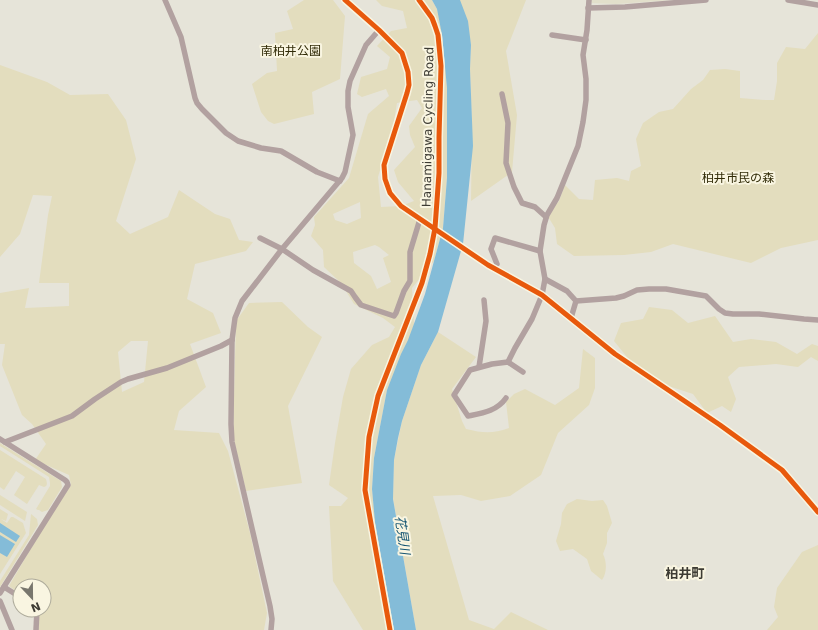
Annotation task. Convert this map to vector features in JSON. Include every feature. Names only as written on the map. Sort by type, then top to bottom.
[{"type":"street","points":[[165,0],[181,37],[195,98],[202,109],[226,133],[238,141],[261,148],[281,151],[317,172],[340,181]]},
{"type":"street","points":[[345,0],[402,53],[408,72],[409,85],[407,93],[384,165],[385,179],[390,193],[401,206],[488,265],[542,295],[615,354],[720,425],[782,470],[818,512]]},
{"type":"street","points":[[508,362],[532,319],[542,295],[545,279],[540,251],[544,225],[546,217],[557,198],[578,146],[586,100],[586,79],[583,55],[588,30],[589,0]]},
{"type":"street","points":[[588,8],[625,7],[706,0]]},
{"type":"street","points":[[788,0],[818,5]]},
{"type":"street","points":[[271,630],[272,619],[270,606],[232,442],[232,340],[235,318],[242,301],[282,249],[340,181],[345,172],[353,135],[348,107],[348,91],[350,81],[366,45],[379,30]]},
{"type":"street","points":[[552,35],[586,40]]},
{"type":"street","points":[[502,94],[508,123],[506,163],[514,187],[522,203],[536,207],[546,217]]},
{"type":"street","points":[[260,238],[282,249],[313,270],[351,291],[361,305],[394,316],[404,291],[410,281],[410,252],[423,221]]},
{"type":"street","points":[[497,264],[491,249],[495,238],[540,251]]},
{"type":"street","points":[[545,279],[567,291],[576,301]]},
{"type":"street","points":[[576,301],[616,298],[637,290],[666,289],[706,296],[725,313],[759,314],[818,320]]},
{"type":"street","points":[[479,367],[486,321],[484,300]]},
{"type":"street","points":[[571,318],[576,301]]},
{"type":"street","points":[[2,441],[72,416],[121,382],[167,368],[232,340]]},
{"type":"street","points":[[506,398],[498,407],[468,416],[454,395],[470,370],[479,367],[508,362],[523,372]]},
{"type":"street","points":[[0,593],[68,485],[65,480],[2,441]]},
{"type":"street","points":[[4,587],[12,592]]},
{"type":"street","points":[[0,600],[12,630]]},
{"type":"street","points":[[36,630],[37,618]]},
{"type":"shaded area","points":[[591,0],[673,0],[616,4],[592,3]]},
{"type":"green space","name":"南柏井公園","points":[[304,0],[333,0],[345,16],[340,79],[312,92],[314,114],[274,124],[268,121],[261,112],[252,84],[267,73],[277,71],[275,33],[293,29],[287,11]]},
{"type":"green space","points":[[376,0],[432,0],[437,9],[440,21],[446,71],[447,178],[443,228],[434,261],[412,288],[414,325],[404,355],[387,390],[374,458],[372,489],[378,543],[394,630],[363,630],[333,581],[329,506],[341,506],[348,498],[329,485],[343,397],[351,369],[372,345],[389,337],[395,327],[383,318],[354,304],[341,283],[324,267],[323,250],[311,236],[315,225],[314,217],[349,178],[368,114],[389,96],[386,89],[362,97],[357,94],[361,77],[387,69],[390,57],[377,46],[391,31],[407,28],[403,11],[382,6]],"holes":[[[417,100],[422,108],[409,126],[410,135],[415,147],[394,170],[398,182],[414,201],[401,206],[381,207],[378,177],[393,127],[397,103]],[[360,202],[361,218],[347,224],[335,220],[333,214]],[[375,245],[379,247],[389,255],[383,258],[391,282],[377,289],[371,276],[354,263],[353,252]]]},
{"type":"green space","points":[[459,0],[526,0],[506,51],[517,115],[512,172],[471,201],[471,45]]},
{"type":"green space","name":"柏井市民の森","points":[[818,33],[818,240],[781,248],[751,263],[673,244],[651,252],[624,255],[574,256],[557,244],[555,228],[547,215],[559,201],[565,185],[579,199],[593,200],[595,180],[617,178],[629,181],[631,171],[641,166],[636,139],[643,123],[659,112],[673,109],[691,89],[703,80],[710,70],[725,69],[740,71],[740,98],[774,100],[777,81],[777,63],[786,47],[805,49]]},
{"type":"green space","points":[[0,65],[47,82],[70,95],[108,94],[126,120],[136,159],[116,221],[130,234],[168,217],[179,190],[215,214],[230,219],[239,240],[253,242],[246,251],[195,264],[187,299],[213,313],[221,333],[190,344],[206,387],[179,411],[174,430],[219,433],[228,451],[250,533],[267,613],[264,630],[38,630],[39,618],[52,618],[52,578],[14,578],[45,524],[71,485],[69,475],[35,460],[46,444],[32,424],[22,415],[2,365],[5,344],[0,344],[0,293],[29,288],[25,308],[69,306],[69,283],[39,283],[52,196],[33,195],[20,234],[0,257]],"holes":[[[131,341],[148,341],[144,382],[122,392],[118,352]]]},
{"type":"green space","points":[[282,302],[308,327],[322,337],[288,406],[302,483],[246,491],[233,436],[236,321],[249,303]]},
{"type":"green space","points":[[649,307],[672,310],[688,323],[715,316],[733,342],[751,339],[776,342],[797,354],[812,344],[818,346],[818,361],[811,357],[798,367],[776,364],[739,367],[728,377],[736,399],[731,412],[722,406],[707,413],[693,394],[644,378],[614,341],[621,323],[643,319]]},
{"type":"green space","points":[[438,332],[476,357],[452,389],[466,429],[478,431],[492,432],[509,428],[506,402],[514,394],[525,389],[555,405],[579,388],[583,349],[595,358],[595,388],[589,405],[558,433],[541,475],[510,496],[481,501],[461,495],[433,496],[469,620],[494,629],[511,612],[548,630],[416,630],[393,498],[394,460],[402,421],[421,365]]},
{"type":"green space","points":[[0,443],[61,481],[62,487],[48,510],[42,512],[36,509],[50,486],[49,477],[0,446]]},
{"type":"green space","points":[[0,450],[46,479],[47,485],[44,487],[39,485],[27,504],[14,495],[25,477],[16,471],[4,490],[0,487]]},
{"type":"green space","points":[[0,495],[27,512],[25,521],[0,505]]},
{"type":"green space","points":[[577,499],[592,501],[603,500],[607,506],[612,523],[607,533],[607,543],[603,554],[606,567],[602,580],[591,571],[587,559],[573,549],[560,551],[556,541],[561,524],[562,513],[567,504]]},
{"type":"green space","points":[[0,509],[8,514],[6,521],[1,519],[7,523],[11,517],[13,517],[23,523],[26,533],[0,574]]},
{"type":"green space","points":[[31,514],[37,519],[38,525],[0,587],[0,581],[29,535]]},
{"type":"green space","points":[[818,545],[818,630],[767,630],[778,617],[774,607],[777,588],[802,552]]},
{"type":"green space","points":[[12,581],[12,588],[9,586]]},
{"type":"water","points":[[432,0],[460,0],[468,21],[471,45],[470,69],[473,146],[463,244],[438,332],[421,365],[402,421],[394,460],[393,499],[416,630],[394,630],[375,522],[372,489],[374,458],[387,390],[425,294],[443,228],[447,178],[447,88],[442,35],[437,9]]},
{"type":"water","points":[[0,523],[20,536],[16,542],[0,532]]},
{"type":"water","points":[[0,535],[15,544],[7,557],[0,553]]},
{"type":"cycle path","points":[[345,0],[402,53],[408,72],[409,85],[407,93],[384,165],[385,179],[390,193],[401,206],[488,265],[542,295],[615,354],[720,425],[782,470],[818,512]]},
{"type":"cycle path","name":"Hanamigawa Cycling Road","points":[[390,630],[365,490],[369,437],[378,396],[422,283],[435,228],[439,173],[441,66],[438,35],[432,18],[419,0]]},
{"type":"district","name":"柏井町","points":[[685,573]]},
{"type":"water label","name":"花見川","points":[[403,535]]}]
